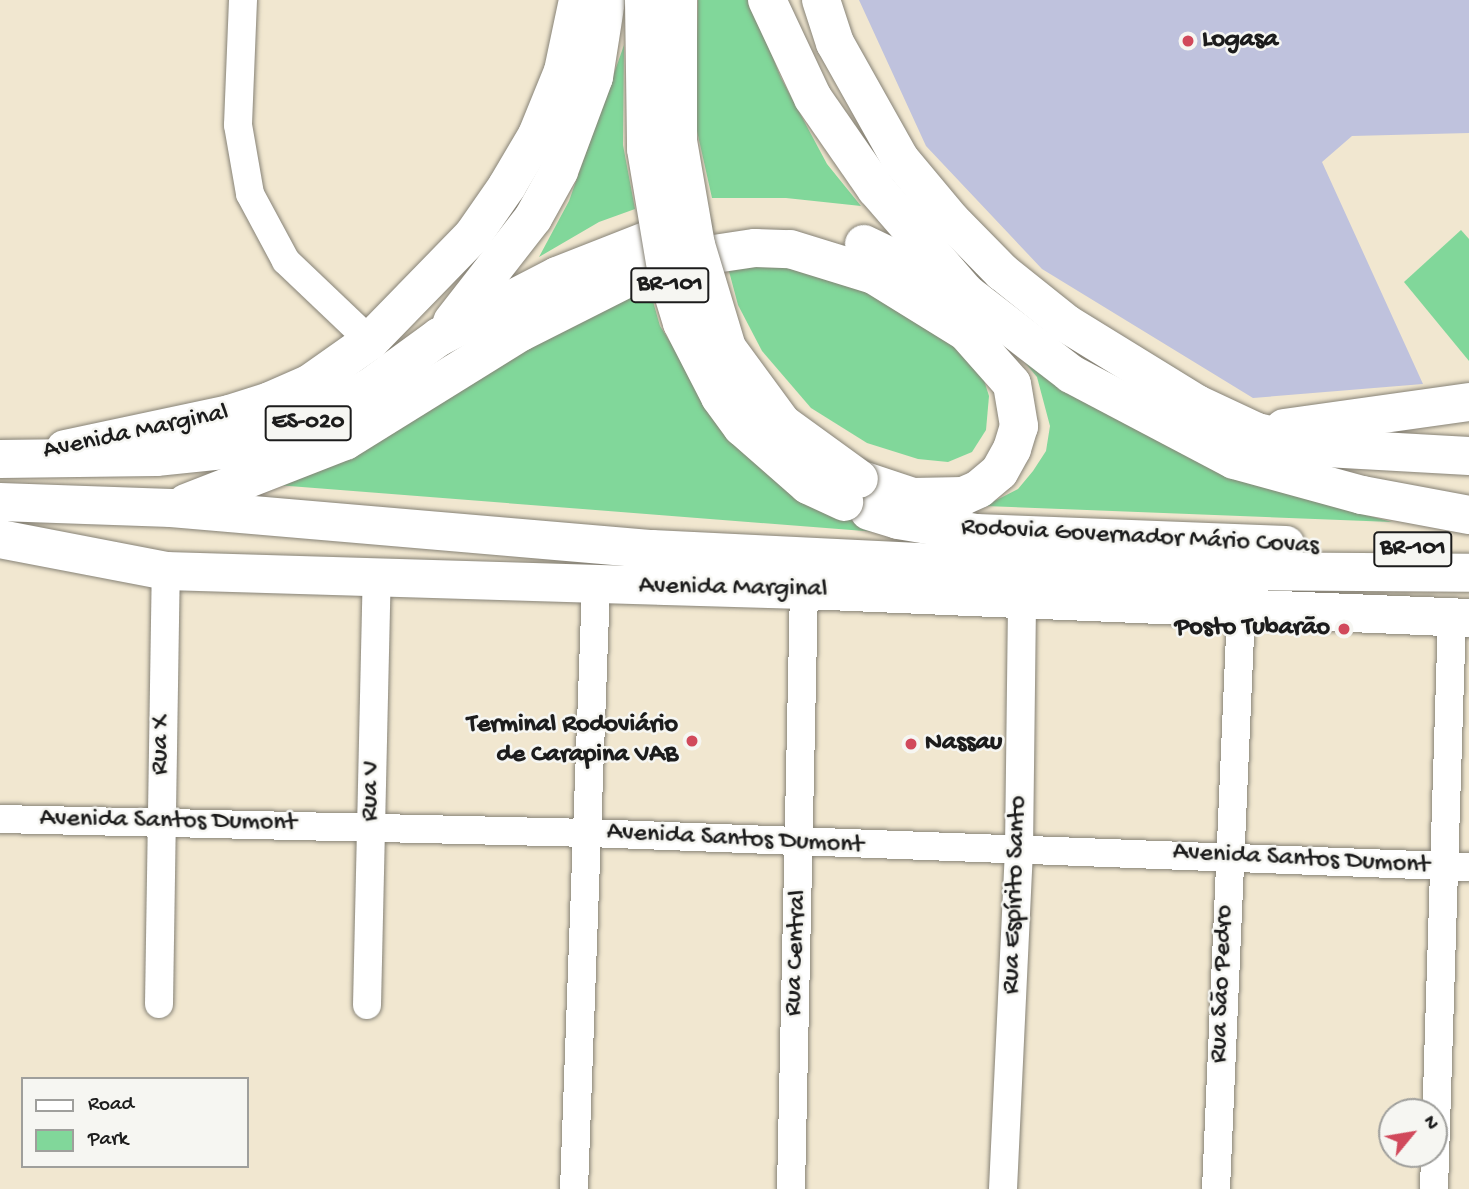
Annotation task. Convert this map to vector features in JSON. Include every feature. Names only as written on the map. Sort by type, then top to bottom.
[{"type":"main road","name":"Avenida Marginal","points":[[11,458],[229,414],[270,401],[309,384],[370,341],[473,235],[507,186],[537,135],[563,71],[578,0]]},
{"type":"main road","points":[[439,337],[489,279],[533,218],[559,171],[594,77],[606,0]]},
{"type":"main road","name":"Rodovia Governador Mário Covas","points":[[644,0],[646,149],[667,274],[682,323],[720,397],[742,427],[808,485],[852,491],[920,525],[1037,538],[1469,551]]},
{"type":"main road","points":[[171,508],[345,441],[521,332],[634,275],[724,250],[755,248],[802,251],[874,275],[966,332],[1012,384],[1019,426],[1013,449],[999,472],[979,489],[963,496],[913,497],[852,491],[782,423],[727,348],[696,244],[678,141],[678,0]]},
{"type":"main road","name":"BR-101","points":[[767,0],[813,98],[876,189],[966,293],[1070,374],[1222,455],[1362,495],[1469,515]]},
{"type":"main road","points":[[821,0],[835,43],[901,159],[951,220],[1002,272],[1067,324],[1142,373],[1257,432],[1326,448],[1469,456]]},
{"type":"main road","points":[[439,337],[608,254],[666,234],[732,224],[767,223],[823,230],[879,250],[966,293]]},
{"type":"main road","name":"ES-020","points":[[11,458],[156,457],[224,450],[297,429],[330,412],[439,337]]},
{"type":"main road","points":[[1257,432],[1469,402]]},
{"type":"main road","points":[[0,502],[171,508],[666,550],[1087,570],[1469,573]]},
{"type":"main road","name":"Avenida Marginal","points":[[0,539],[166,570],[596,586],[804,590],[1241,612],[1460,618]]},
{"type":"street","points":[[243,0],[238,125],[250,194],[286,261],[370,341]]},
{"type":"street","name":"Rua X","points":[[159,1004],[166,570]]},
{"type":"street","name":"Rua V","points":[[367,1005],[377,578]]},
{"type":"street","points":[[574,1189],[596,586]]},
{"type":"street","name":"Rua Central","points":[[791,1189],[804,590]]},
{"type":"street","name":"Rua Espírito Santo","points":[[1003,1189],[1019,849],[1022,601]]},
{"type":"street","name":"Rua São Pedro","points":[[1216,1189],[1227,855],[1241,612]]},
{"type":"street","points":[[1434,1189],[1457,867],[1460,618]]},
{"type":"street","name":"Avenida Santos Dumont","points":[[0,819],[589,833],[800,844],[1227,855],[1457,867]]},
{"type":"shaded area","points":[[859,0],[1469,0],[1469,133],[1352,136],[1322,162],[1423,384],[1253,398],[1042,269],[926,146]]},
{"type":"green space","points":[[698,0],[750,0],[781,78],[827,164],[861,206],[786,198],[712,198],[695,122]]},
{"type":"green space","points":[[624,45],[623,145],[635,209],[599,222],[539,257],[569,201]]},
{"type":"green space","points":[[1461,230],[1469,239],[1469,361],[1404,282]]},
{"type":"green space","points":[[726,260],[818,261],[929,319],[981,371],[989,396],[986,430],[972,452],[948,462],[918,459],[867,443],[811,408],[762,351],[738,305]]},
{"type":"green space","points":[[647,280],[660,326],[729,435],[830,511],[890,533],[250,483]]},
{"type":"green space","points":[[1012,347],[1299,497],[1392,522],[985,506],[1018,489],[1046,451],[1050,426],[1037,377]]},
{"type":"place","name":"Logasa","points":[[1188,41]]},
{"type":"place","name":"Posto Tubarão","points":[[1344,629]]},
{"type":"place","name":"Terminal Rodoviário de Carapina VAB","points":[[692,741]]},
{"type":"place","name":"Nassau","points":[[911,744]]}]
